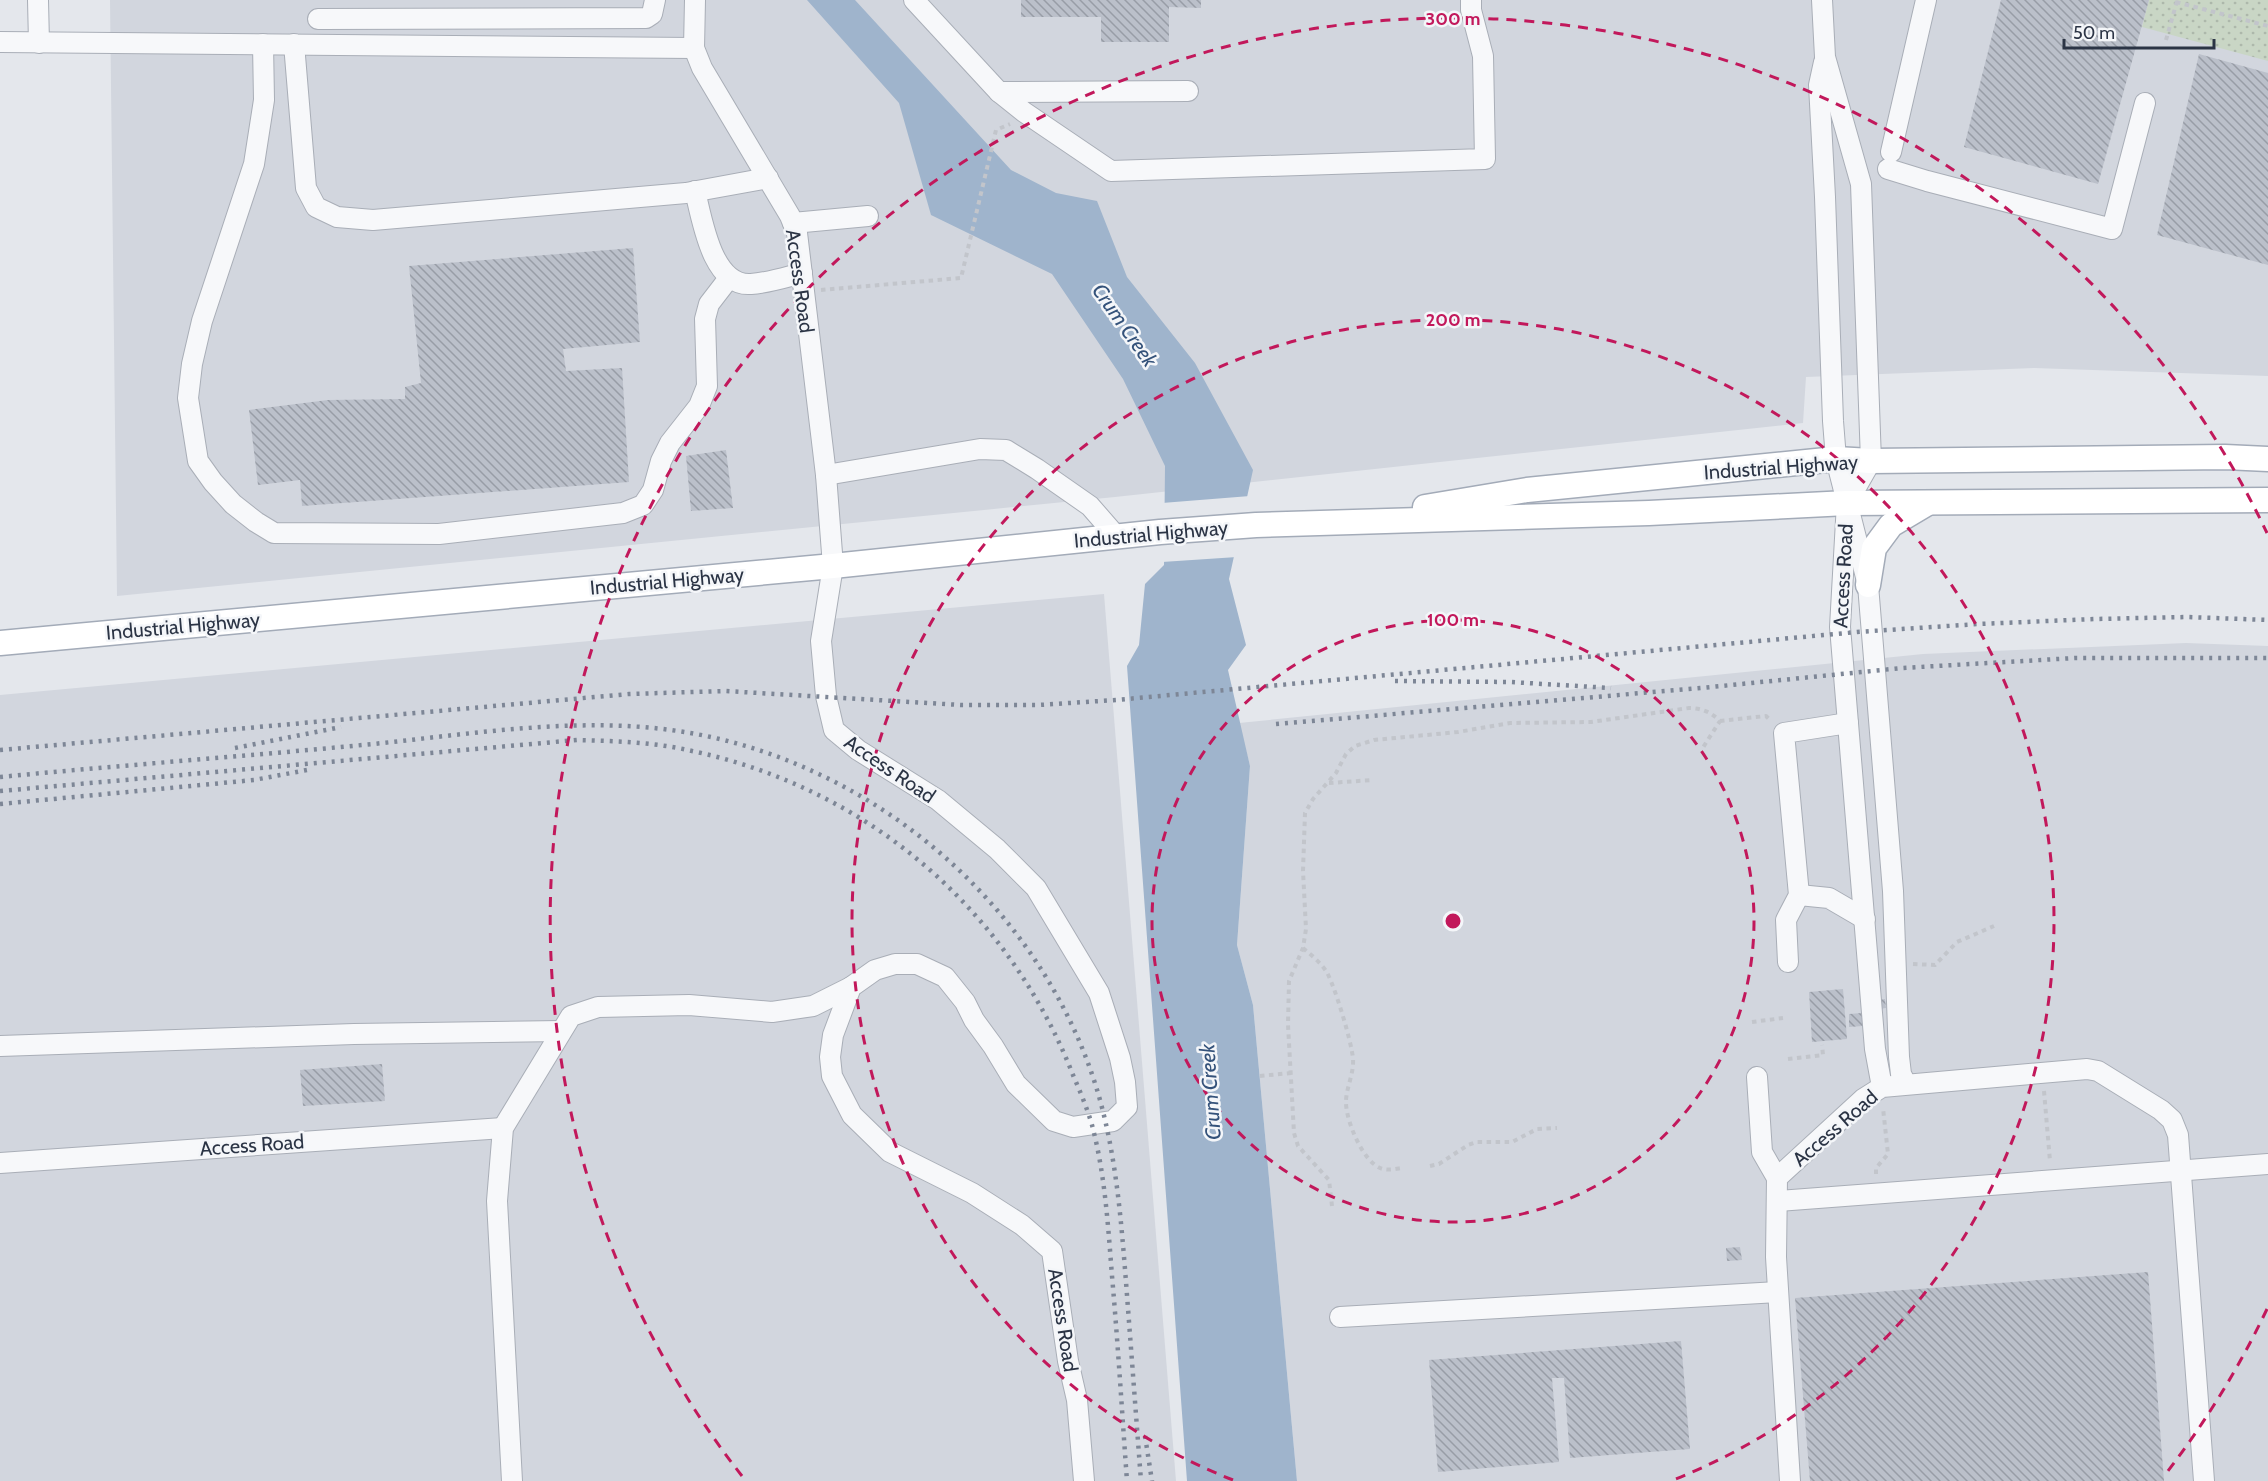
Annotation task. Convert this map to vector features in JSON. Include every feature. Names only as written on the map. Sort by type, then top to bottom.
[{"type":"main road","name":"Industrial Highway","points":[[1334,523],[1527,490],[1836,459],[1871,461],[2225,457],[2268,459]]},
{"type":"main road","name":"Industrial Highway","points":[[0,643],[833,566],[1160,532],[1256,525],[1649,513],[1847,503],[2268,500]]},
{"type":"main road","points":[[1869,585],[1874,548],[1891,525],[1930,502]]},
{"type":"lane","points":[[39,0],[39,43]]},
{"type":"lane","points":[[318,44],[318,9],[646,18],[652,14],[655,0]]},
{"type":"lane","name":"Access Road","points":[[512,1481],[497,1200],[503,1128],[571,1016],[598,1007],[689,1005],[772,1012],[813,1006],[851,987],[875,970],[895,964],[917,964],[945,977],[965,1002],[974,1020],[1016,1084],[1054,1121],[1073,1127],[1113,1121],[1126,1107],[1125,1082],[1120,1058],[1099,993],[1036,888],[997,849],[938,800],[858,750],[834,730],[826,696],[821,641],[833,566],[826,475],[806,325],[797,233],[768,178],[702,68],[694,48],[695,0]]},
{"type":"lane","points":[[914,0],[999,92],[1024,112],[1111,171],[1485,159],[1483,56],[1471,10],[1471,0]]},
{"type":"lane","points":[[1822,0],[1825,57],[1861,184],[1871,461],[1847,503]]},
{"type":"lane","points":[[1926,0],[1889,160],[1927,181],[2112,229],[2145,104]]},
{"type":"lane","points":[[0,42],[694,48]]},
{"type":"lane","points":[[263,44],[264,100],[254,164],[202,321],[192,364],[188,398],[198,461],[233,504],[255,522],[274,532],[439,534],[623,513],[644,505],[653,490],[661,461],[670,443],[699,406],[707,386],[705,319],[709,304],[729,278]]},
{"type":"lane","points":[[294,44],[306,188],[316,207],[337,217],[373,220],[695,191],[768,178]]},
{"type":"lane","points":[[1825,57],[1819,85],[1833,422],[1836,459],[1847,503]]},
{"type":"lane","points":[[999,92],[1188,91]]},
{"type":"lane","points":[[695,191],[709,248],[729,278],[749,285],[802,273]]},
{"type":"lane","points":[[793,223],[868,216]]},
{"type":"lane","points":[[826,475],[980,449],[1006,450],[1090,506],[1117,537]]},
{"type":"lane","name":"Access Road","points":[[1847,503],[1869,585],[1893,894],[1899,1057],[1901,1074],[1906,1084]]},
{"type":"lane","name":"Access Road","points":[[1790,1481],[1776,1257],[1777,1178],[1863,1099],[1882,1087],[1875,1049],[1840,627],[1847,503]]},
{"type":"lane","points":[[1788,962],[1786,920],[1799,896],[1784,733],[1848,723]]},
{"type":"lane","points":[[1863,896],[1893,894]]},
{"type":"lane","points":[[1799,896],[1829,898],[1865,919]]},
{"type":"lane","name":"Access Road","points":[[851,987],[833,1035],[830,1057],[832,1076],[852,1115],[890,1152],[972,1193],[1022,1225],[1052,1251],[1068,1361],[1077,1400],[1084,1481]]},
{"type":"lane","points":[[0,1046],[354,1034],[561,1031]]},
{"type":"lane","points":[[1882,1087],[2087,1069],[2098,1071],[2161,1110],[2172,1120],[2178,1135],[2204,1481]]},
{"type":"lane","points":[[1757,1077],[1762,1152],[1777,1178]]},
{"type":"lane","name":"Access Road","points":[[0,1163],[503,1128]]},
{"type":"lane","points":[[1778,1201],[2268,1164]]},
{"type":"lane","points":[[1340,1317],[1778,1292]]},
{"type":"path","points":[[2166,40],[2177,1],[2268,26]]},
{"type":"path","points":[[820,290],[961,278],[995,135]]},
{"type":"path","points":[[1332,1206],[1329,1180],[1298,1146],[1294,1133],[1289,981],[1303,948],[1306,921],[1305,813],[1346,754],[1355,746],[1374,740],[1458,732],[1510,723],[1591,722],[1689,708],[1697,708],[1713,714],[1720,721]]},
{"type":"path","points":[[1720,721],[1766,716],[1784,733]]},
{"type":"path","points":[[1702,749],[1720,721]]},
{"type":"path","points":[[1328,783],[1373,780]]},
{"type":"path","points":[[1909,964],[1935,965],[1957,942],[1994,926]]},
{"type":"path","points":[[1303,948],[1326,972],[1334,988],[1352,1050],[1353,1061],[1346,1101],[1347,1115],[1355,1138],[1377,1167],[1386,1170],[1402,1168]]},
{"type":"path","points":[[1752,1022],[1783,1018]]},
{"type":"path","points":[[1788,1059],[1823,1055],[1822,1045]]},
{"type":"path","points":[[1260,1076],[1291,1073]]},
{"type":"path","points":[[2043,1090],[2050,1161]]},
{"type":"path","points":[[1876,1181],[1876,1168],[1888,1154],[1883,1108]]},
{"type":"path","points":[[1430,1166],[1439,1164],[1468,1145],[1478,1142],[1512,1142],[1536,1130],[1557,1128]]},
{"type":"shaded area","points":[[110,0],[2268,0],[2268,376],[2034,368],[1806,377],[1803,423],[1115,497],[117,596]]},
{"type":"shaded area","points":[[1104,594],[1176,1481],[0,1481],[0,695]]},
{"type":"shaded area","points":[[2186,643],[2268,646],[2268,1481],[1297,1481],[1253,1005],[1237,945],[1250,766],[1239,723],[1923,654]]},
{"type":"green space","points":[[2149,0],[2268,0],[2268,61],[2142,27]]},
{"type":"water","name":"Crum Creek","points":[[807,0],[855,0],[1011,170],[1056,193],[1097,201],[1127,277],[1195,363],[1253,470],[1229,579],[1246,645],[1228,670],[1250,766],[1237,945],[1253,1005],[1297,1481],[1187,1481],[1127,666],[1139,645],[1145,584],[1164,565],[1165,466],[1123,379],[1052,274],[931,215],[899,103]]},
{"type":"pier","points":[[1250,496],[1237,557],[1162,562],[1162,503]]},
{"type":"building","points":[[1021,0],[1201,0],[1201,8],[1169,7],[1169,42],[1101,42],[1101,17],[1021,17]]},
{"type":"building","points":[[2001,0],[2149,0],[2098,184],[1964,147]]},
{"type":"building","points":[[2199,54],[2268,73],[2268,265],[2157,235]]},
{"type":"building","points":[[633,248],[640,342],[563,349],[566,371],[622,368],[629,482],[302,506],[300,480],[258,485],[249,410],[328,400],[405,399],[405,387],[421,383],[409,266]]},
{"type":"building","points":[[726,450],[733,508],[691,511],[686,456]]},
{"type":"building","points":[[1843,989],[1847,1039],[1812,1042],[1809,992]]},
{"type":"building","points":[[1885,999],[1886,1008],[1878,1009],[1877,1000]]},
{"type":"building","points":[[1862,1013],[1863,1026],[1849,1027],[1849,1014]]},
{"type":"building","points":[[382,1064],[385,1101],[303,1106],[300,1070]]},
{"type":"building","points":[[1740,1247],[1742,1260],[1727,1261],[1726,1248]]},
{"type":"building","points":[[2148,1272],[2164,1481],[1810,1481],[1795,1298]]},
{"type":"building","points":[[1681,1341],[1690,1449],[1570,1458],[1564,1378],[1552,1378],[1559,1462],[1438,1472],[1429,1360]]},
{"type":"railway","points":[[0,750],[629,694],[725,691],[961,705],[1039,705],[1116,700],[1857,632],[2095,619],[2187,617],[2268,620]]},
{"type":"railway","points":[[1276,724],[1701,688],[1902,668],[2075,658],[2268,658]]},
{"type":"railway","points":[[1395,681],[1510,682],[1611,688]]},
{"type":"railway","points":[[0,777],[373,744],[522,728],[634,726],[671,730],[743,745],[813,771],[877,806],[937,850],[990,902],[1035,960],[1072,1024],[1098,1093],[1117,1187],[1141,1481]]},
{"type":"railway","points":[[235,748],[341,727]]},
{"type":"railway","points":[[0,791],[577,740],[606,741],[678,748],[756,769],[816,794],[872,826],[924,865],[970,909],[1011,960],[1045,1015],[1083,1100],[1096,1143],[1105,1200],[1127,1481]]},
{"type":"railway","points":[[0,804],[254,780],[307,770]]},
{"type":"railway","points":[[1145,1436],[1152,1481]]}]
